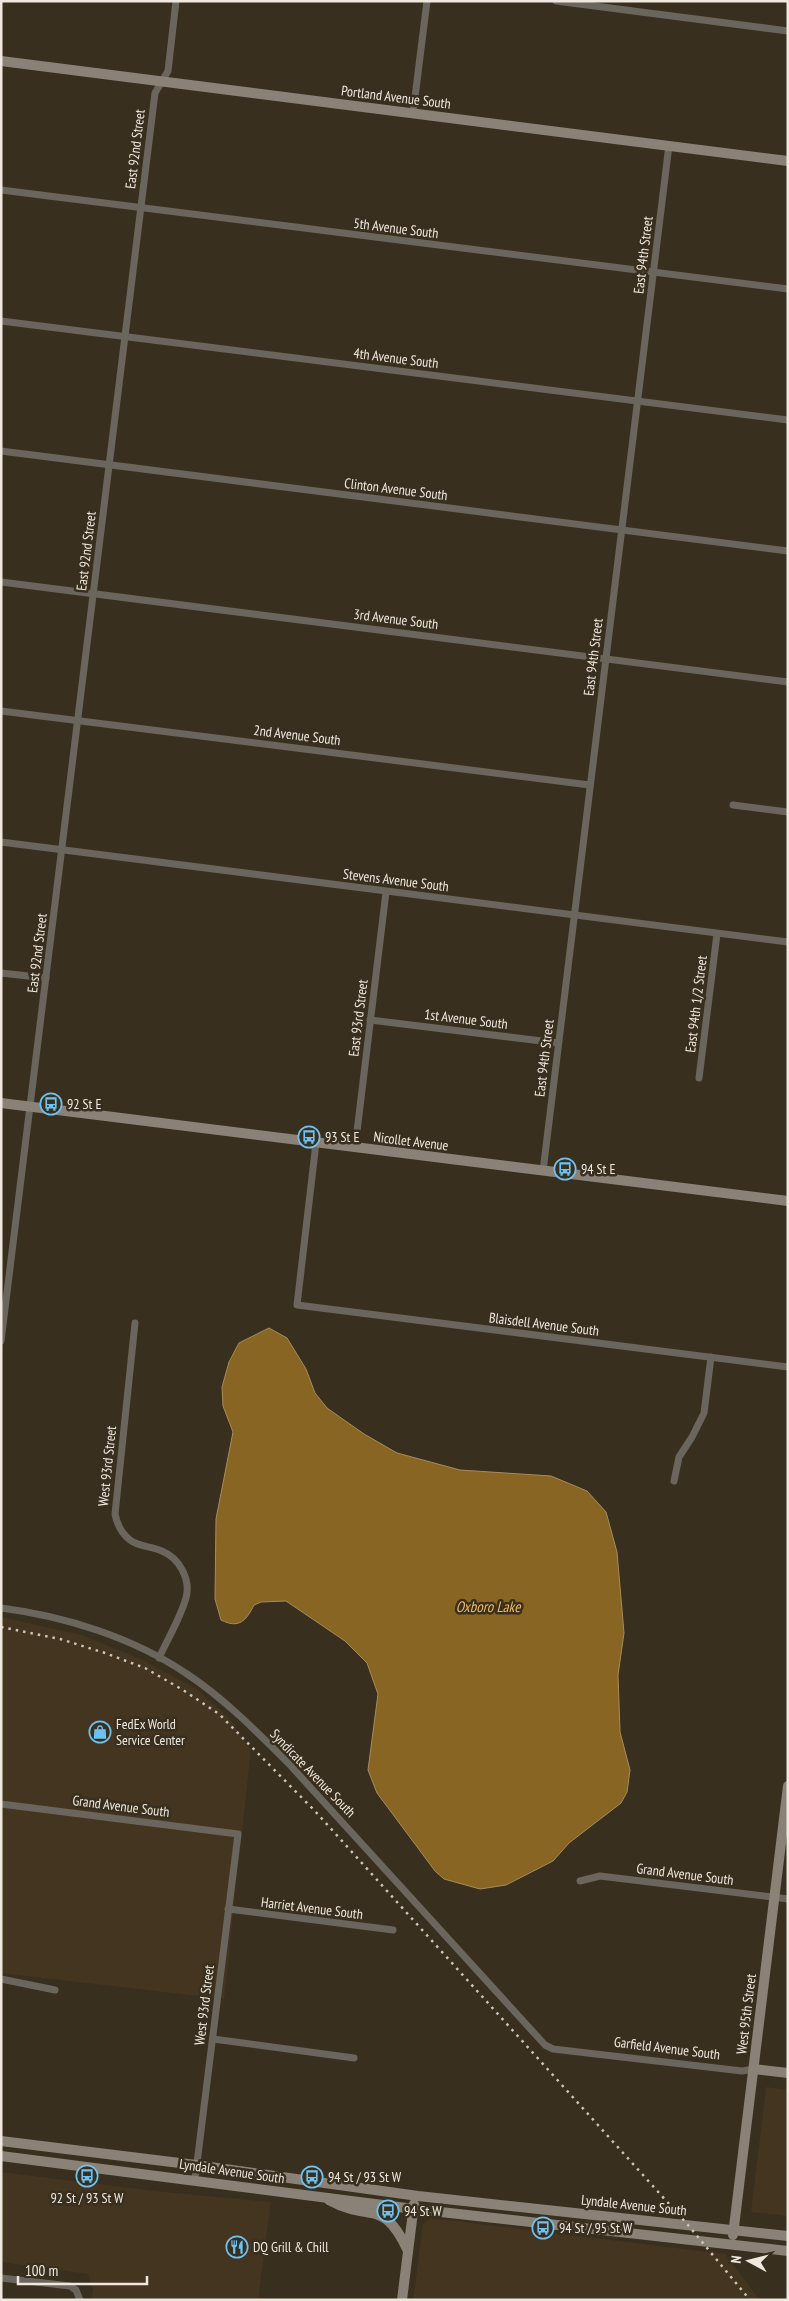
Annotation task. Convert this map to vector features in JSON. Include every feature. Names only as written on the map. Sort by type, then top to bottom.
[{"type":"main road","name":"Portland Avenue South","points":[[1,61],[788,161]]},
{"type":"main road","name":"Nicollet Avenue","points":[[1,1103],[788,1201]]},
{"type":"main road","name":"West 95th Street","points":[[732,2244],[788,1786]]},
{"type":"main road","name":"Garfield Avenue South","points":[[754,2069],[788,2073]]},
{"type":"main road","name":"Lyndale Avenue South","points":[[1,2141],[196,2165],[416,2196],[788,2236]]},
{"type":"main road","name":"Lyndale Avenue South","points":[[1,2156],[195,2179],[414,2209],[788,2251]]},
{"type":"main road","points":[[402,2300],[416,2196]]},
{"type":"main road","points":[[324,2197],[345,2209],[378,2213],[388,2219],[400,2232],[408,2251]]},
{"type":"street","name":"East 92nd Street","points":[[1,1341],[5,1276],[30,1107],[154,95],[168,71],[176,1]]},
{"type":"street","points":[[413,113],[427,1]]},
{"type":"street","points":[[556,1],[788,31]]},
{"type":"street","name":"East 94th Street","points":[[543,1171],[669,146]]},
{"type":"street","name":"5th Avenue South","points":[[1,190],[788,290]]},
{"type":"street","name":"4th Avenue South","points":[[1,320],[788,420]]},
{"type":"street","name":"Clinton Avenue South","points":[[1,451],[788,551]]},
{"type":"street","name":"3rd Avenue South","points":[[1,582],[788,682]]},
{"type":"street","name":"2nd Avenue South","points":[[1,711],[590,785]]},
{"type":"street","points":[[733,805],[788,812]]},
{"type":"street","name":"Stevens Avenue South","points":[[1,842],[788,942]]},
{"type":"street","name":"East 93rd Street","points":[[355,1148],[386,892]]},
{"type":"street","name":"East 94th 1/2 Street","points":[[699,1078],[717,934]]},
{"type":"street","points":[[1,973],[46,978]]},
{"type":"street","name":"1st Avenue South","points":[[370,1020],[558,1043]]},
{"type":"street","name":"Blaisdell Avenue South","points":[[316,1143],[297,1305],[788,1367]]},
{"type":"street","name":"West 93rd Street","points":[[136,1323],[115,1514],[117,1524],[131,1541],[140,1546],[162,1551],[172,1557],[184,1575],[186,1597],[159,1658]]},
{"type":"street","points":[[674,1481],[679,1457],[704,1413],[712,1357]]},
{"type":"street","name":"Syndicate Avenue South","points":[[1,1608],[53,1617],[86,1628],[133,1645],[189,1675],[260,1735],[290,1765],[545,2045]]},
{"type":"street","name":"Grand Avenue South","points":[[1,1804],[238,1834]]},
{"type":"street","name":"West 93rd Street","points":[[195,2179],[238,1834]]},
{"type":"street","name":"Grand Avenue South","points":[[580,1881],[600,1876],[788,1898]]},
{"type":"street","name":"Harriet Avenue South","points":[[228,1909],[393,1930]]},
{"type":"street","points":[[1,1979],[55,1990]]},
{"type":"street","points":[[212,2039],[354,2058]]},
{"type":"street","name":"Garfield Avenue South","points":[[545,2045],[553,2049],[742,2071],[754,2069]]},
{"type":"street","points":[[1,2278],[70,2286],[76,2290],[80,2300]]},
{"type":"shaded area","points":[[1,1617],[82,1635],[143,1660],[195,1688],[229,1718],[251,1750],[224,1999],[1,1973]]},
{"type":"shaded area","points":[[766,2087],[788,2090],[788,2216],[751,2212]]},
{"type":"shaded area","points":[[1,2172],[154,2191],[271,2202],[258,2300],[91,2300],[93,2290],[88,2274],[1,2262]]},
{"type":"shaded area","points":[[431,2218],[725,2254],[760,2300],[413,2300],[423,2224]]},
{"type":"water","name":"Oxboro Lake","points":[[269,1328],[287,1338],[306,1369],[315,1393],[327,1408],[364,1434],[397,1453],[460,1470],[551,1476],[587,1491],[606,1512],[617,1552],[624,1633],[618,1675],[620,1732],[630,1770],[627,1792],[621,1803],[569,1843],[553,1861],[506,1885],[480,1889],[444,1879],[435,1871],[377,1793],[368,1770],[378,1694],[367,1663],[345,1641],[286,1601],[261,1602],[254,1605],[241,1622],[233,1624],[221,1620],[215,1599],[216,1519],[233,1432],[223,1406],[222,1387],[229,1362],[239,1343]]},
{"type":"railway","points":[[1,1627],[60,1639],[145,1668],[219,1714],[315,1811],[688,2225],[750,2300]]},
{"type":"place","name":"92 St E","points":[[51,1104]]},
{"type":"place","name":"93 St E","points":[[309,1137]]},
{"type":"place","name":"94 St E","points":[[565,1169]]},
{"type":"place","name":"FedEx World Service Center","points":[[100,1732]]},
{"type":"place","name":"92 St / 93 St W","points":[[87,2176]]},
{"type":"place","name":"94 St / 93 St W","points":[[312,2177]]},
{"type":"place","name":"94 St W","points":[[388,2211]]},
{"type":"place","name":"94 St / 95 St W","points":[[543,2228]]},
{"type":"place","name":"DQ Grill & Chill","points":[[237,2247]]}]
